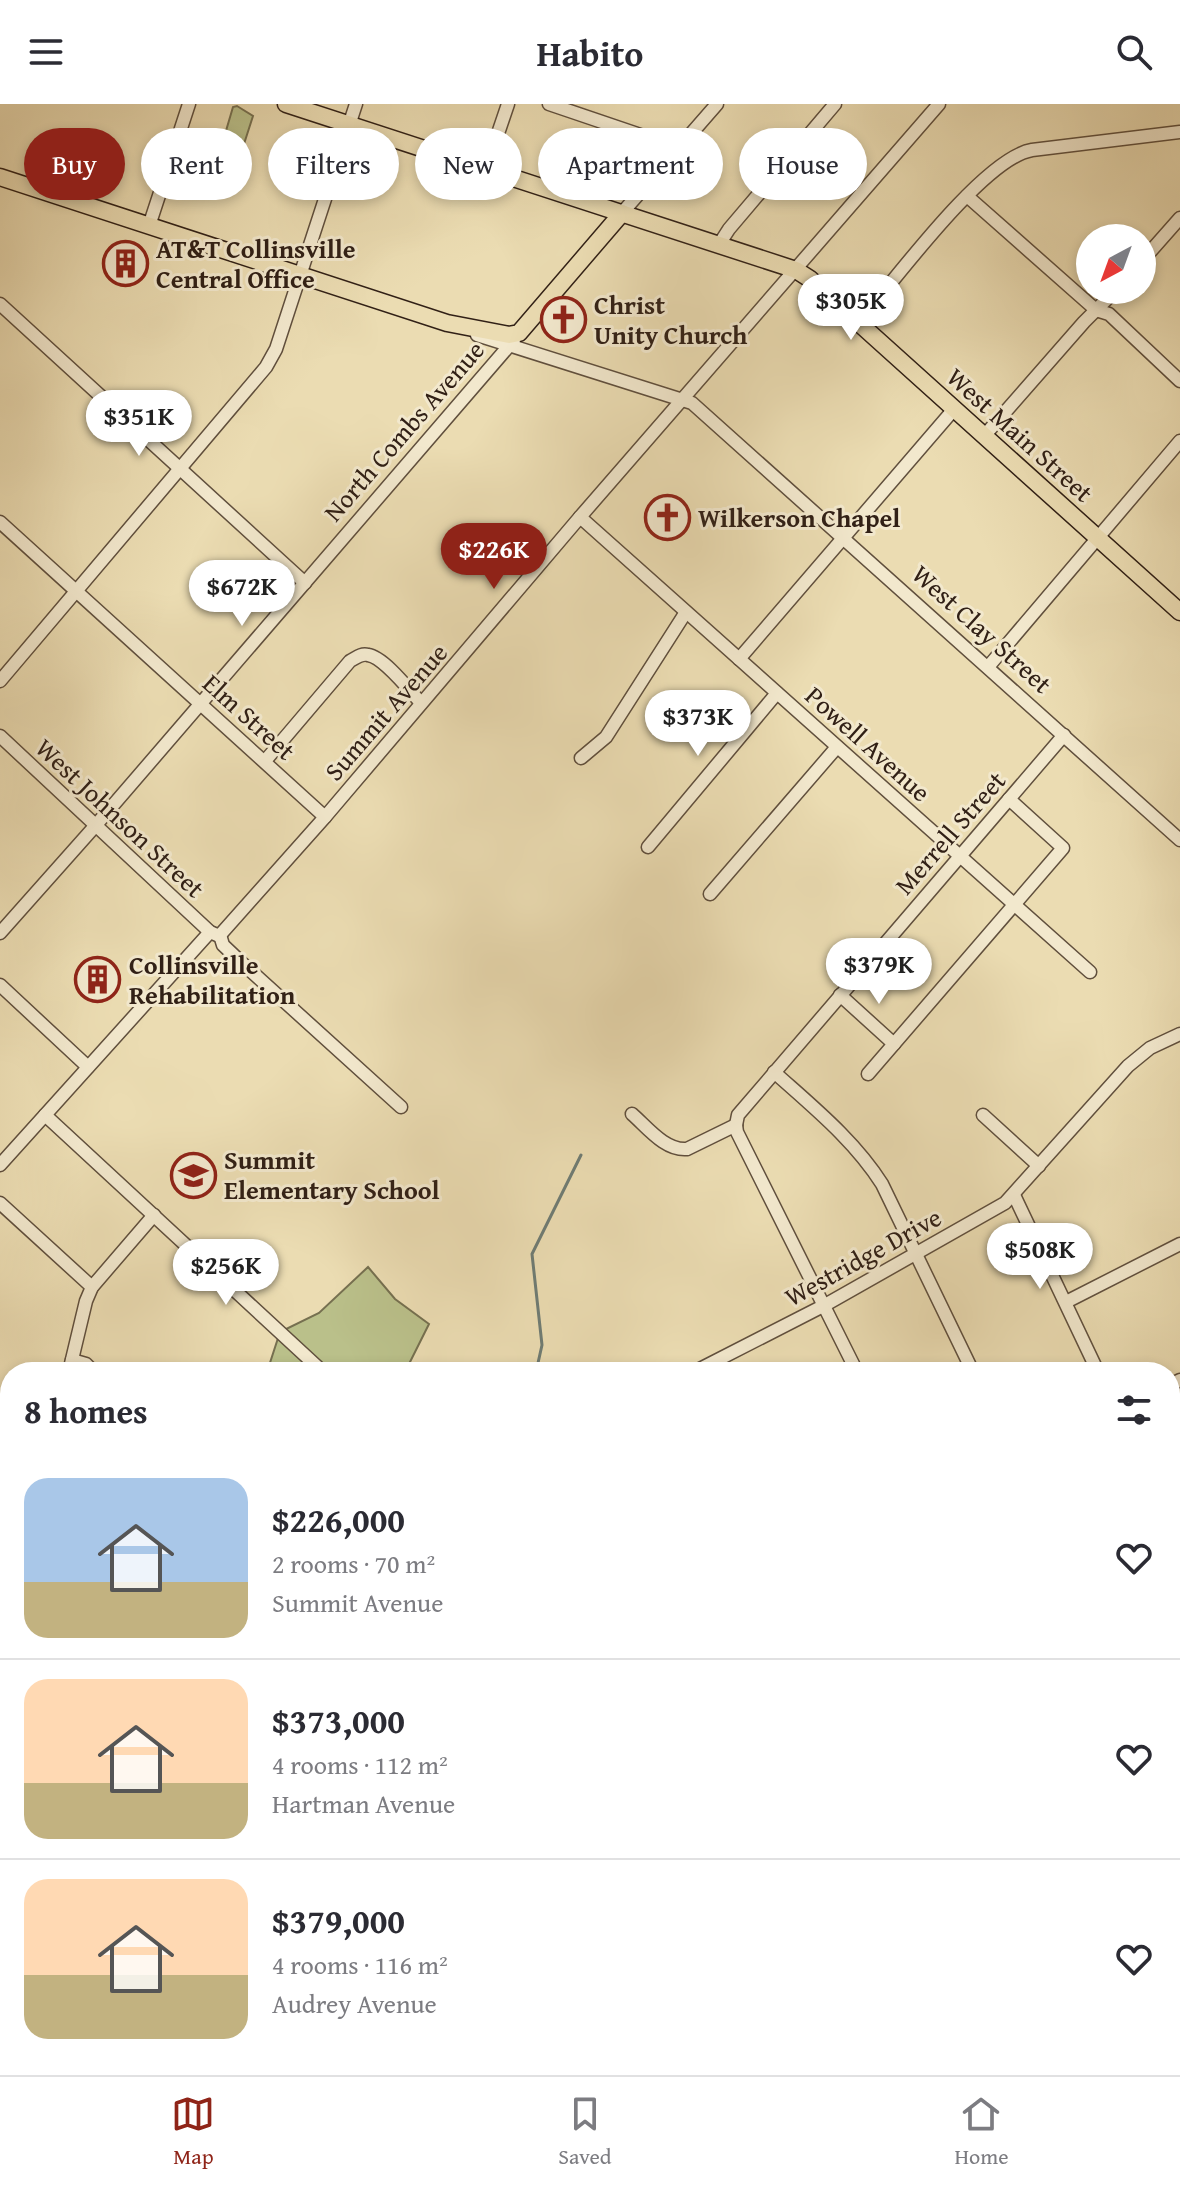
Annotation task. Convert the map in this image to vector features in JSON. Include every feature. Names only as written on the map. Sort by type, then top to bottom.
[{"type":"main road","name":"West Main Street","points":[[286,104],[415,146]]},
{"type":"main road","name":"West Clay Street","points":[[0,177],[447,323],[514,339]]},
{"type":"main road","name":"West Main Street","points":[[522,181],[720,243],[796,270],[810,279],[1180,612]]},
{"type":"main road","name":"North Combs Avenue","points":[[514,339],[622,213]]},
{"type":"street","points":[[149,226],[189,104]]},
{"type":"street","points":[[0,681],[266,367],[276,349],[356,104]]},
{"type":"street","points":[[500,128],[508,104]]},
{"type":"street","points":[[549,104],[620,128]]},
{"type":"street","points":[[696,128],[717,104]]},
{"type":"street","points":[[720,243],[835,104]]},
{"type":"street","name":"Summit Avenue","points":[[0,1165],[88,1067],[325,817],[580,517],[939,104]]},
{"type":"street","points":[[859,322],[967,196],[1000,164],[1021,152],[1180,132]]},
{"type":"street","points":[[967,196],[1096,310],[1109,314],[1180,381]]},
{"type":"street","points":[[622,213],[634,200]]},
{"type":"street","points":[[1156,245],[1180,218]]},
{"type":"street","points":[[0,304],[305,583]]},
{"type":"street","points":[[985,435],[1102,304]]},
{"type":"street","name":"West Clay Street","points":[[514,339],[683,399],[719,426],[1180,840]]},
{"type":"street","name":"North Combs Avenue","points":[[0,933],[514,339]]},
{"type":"street","points":[[739,659],[955,408]]},
{"type":"street","points":[[988,667],[1180,441]]},
{"type":"street","name":"Powell Avenue","points":[[580,517],[1090,972]]},
{"type":"street","name":"Elm Street","points":[[0,522],[325,817]]},
{"type":"street","points":[[581,758],[606,737],[686,612]]},
{"type":"street","points":[[265,761],[350,661],[360,655],[371,654],[383,663],[421,703]]},
{"type":"street","points":[[648,847],[777,693]]},
{"type":"street","name":"Merrell Street","points":[[736,1125],[738,1115],[774,1072],[1064,735]]},
{"type":"street","name":"West Johnson Street","points":[[0,736],[401,1107]]},
{"type":"street","points":[[710,894],[837,747]]},
{"type":"street","points":[[868,1074],[1063,848],[1009,799]]},
{"type":"street","points":[[0,985],[88,1067]]},
{"type":"street","points":[[840,995],[894,1044]]},
{"type":"street","name":"Westridge Drive","points":[[714,1362],[825,1305],[998,1207],[1014,1195],[1128,1066],[1150,1048],[1180,1034]]},
{"type":"street","points":[[774,1072],[858,1150],[882,1184],[968,1362]]},
{"type":"street","points":[[632,1114],[668,1146],[680,1149],[687,1149],[736,1125],[852,1362]]},
{"type":"street","points":[[45,1115],[312,1362]]},
{"type":"street","points":[[983,1115],[1039,1166]]},
{"type":"street","points":[[1014,1195],[1093,1362]]},
{"type":"street","points":[[0,1203],[92,1287]]},
{"type":"street","points":[[72,1362],[92,1287],[154,1215]]},
{"type":"street","points":[[1066,1302],[1180,1244]]},
{"type":"green space","points":[[237,106],[253,116],[249,128],[227,128],[233,107]]},
{"type":"green space","points":[[368,1267],[395,1299],[429,1324],[410,1362],[270,1362],[280,1332],[319,1313]]},
{"type":"waterway","points":[[538,1362],[542,1345],[532,1254],[581,1155]]},
{"type":"place","name":"AT&T Collinsville Central Office","points":[[125,264]]},
{"type":"place","name":"Christ Unity Church","points":[[563,320]]},
{"type":"place","name":"Wilkerson Chapel","points":[[667,518]]},
{"type":"place","name":"Collinsville Rehabilitation","points":[[98,980]]},
{"type":"place","name":"Summit Elementary School","points":[[193,1175]]}]
